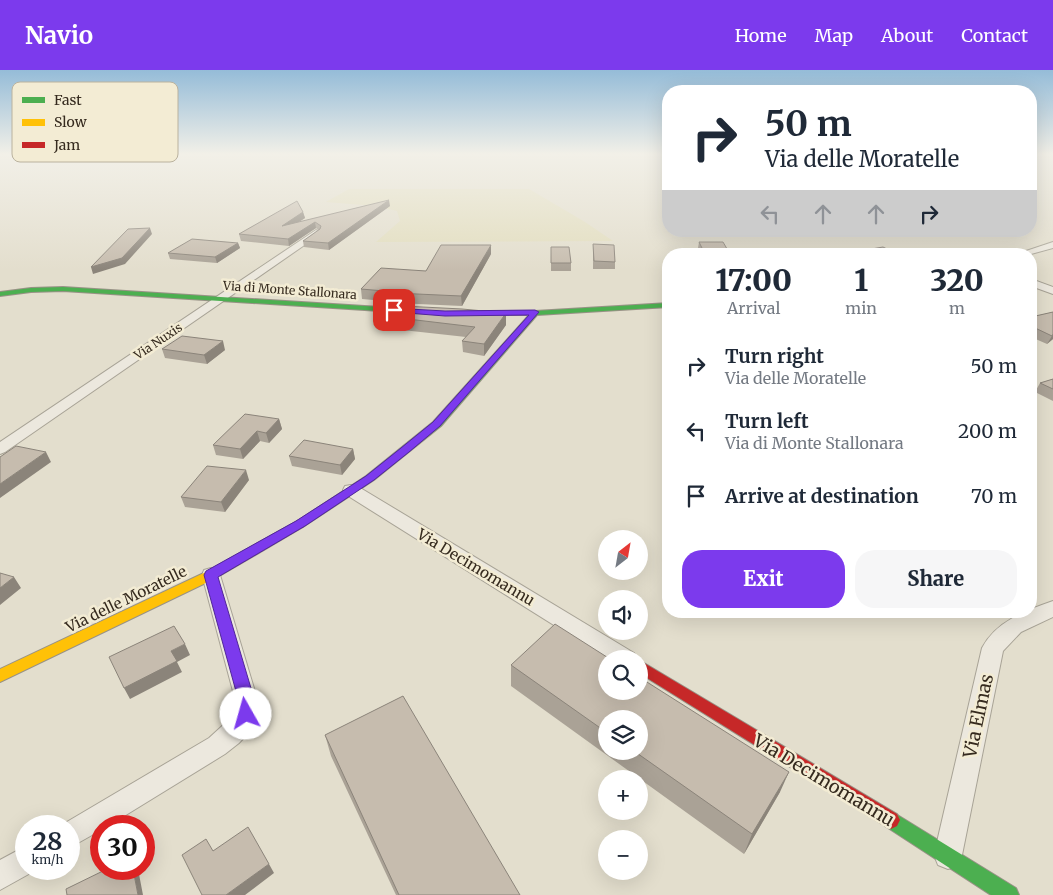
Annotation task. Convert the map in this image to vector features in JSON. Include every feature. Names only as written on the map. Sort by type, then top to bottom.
[{"type":"street","name":"Via Nuxis","points":[[0,449],[316,233]]},
{"type":"street","points":[[1037,250],[1053,245]]},
{"type":"street","points":[[1037,284],[1053,291]]},
{"type":"street","name":"Via di Monte Stallonara","points":[[0,294],[63,289],[427,312]]},
{"type":"street","points":[[455,313],[535,312],[662,305]]},
{"type":"street","name":"Via delle Moratelle","points":[[0,676],[211,575],[301,523],[370,478],[436,424],[535,312]]},
{"type":"street","name":"Via Decimomannu","points":[[351,490],[611,650]]},
{"type":"street","points":[[80,827],[217,746],[231,735],[244,720],[246,714],[245,695],[211,575]]},
{"type":"street","name":"Via Elmas","points":[[1037,616],[1053,609]]},
{"type":"street","name":"Via Elmas","points":[[948,855],[993,648],[998,640],[1014,626],[1032,618]]},
{"type":"street","name":"Via Decimomannu","points":[[648,672],[948,855],[1009,895]]},
{"type":"street","points":[[0,876],[15,867]]},
{"type":"shaded area","points":[[343,192],[535,192],[613,241],[376,242],[400,221],[397,211],[376,206],[326,202]]},
{"type":"building","points":[[389,200],[328,243],[303,241],[320,229],[321,226],[315,222],[288,239],[239,234],[297,201],[303,212],[282,226]]},
{"type":"building","points":[[150,228],[122,258],[91,267],[128,229]]},
{"type":"building","points":[[192,239],[238,243],[215,257],[168,253]]},
{"type":"building","points":[[699,242],[723,242],[726,248],[702,248]]},
{"type":"building","points":[[593,244],[614,245],[615,262],[594,261]]},
{"type":"building","points":[[441,245],[491,245],[461,296],[395,293],[361,289],[381,268],[426,271]]},
{"type":"building","points":[[551,247],[569,247],[571,263],[551,263]]},
{"type":"building","points":[[383,305],[506,313],[484,344],[462,341],[475,327],[374,315]]},
{"type":"building","points":[[1053,312],[1052,336],[1037,329],[1037,316]]},
{"type":"building","points":[[182,336],[223,341],[204,355],[162,349]]},
{"type":"building","points":[[1053,379],[1053,389],[1040,383]]},
{"type":"building","points":[[245,414],[279,419],[266,433],[257,431],[240,449],[213,445]]},
{"type":"building","points":[[304,440],[353,449],[340,465],[289,456]]},
{"type":"building","points":[[16,446],[46,452],[0,484],[0,457]]},
{"type":"building","points":[[207,466],[246,470],[221,502],[181,497]]},
{"type":"building","points":[[0,573],[14,577],[0,588]]},
{"type":"building","points":[[555,624],[598,651],[598,700],[648,700],[648,683],[789,772],[752,834],[647,760],[648,710],[598,710],[598,726],[511,665]]},
{"type":"building","points":[[174,626],[185,644],[171,651],[177,661],[124,688],[109,657]]},
{"type":"building","points":[[403,696],[520,895],[399,895],[325,735]]},
{"type":"building","points":[[248,827],[269,864],[226,895],[202,895],[182,855],[206,839],[213,851]]},
{"type":"building","points":[[90,877],[90,880],[135,880],[138,895],[67,895],[66,889]]},
{"type":"traffic: fast","points":[[0,294],[31,290],[63,289],[412,311]]},
{"type":"traffic: fast","points":[[468,313],[535,313],[662,305]]},
{"type":"traffic: fast","points":[[299,524],[370,478],[437,424],[535,313]]},
{"type":"traffic: fast","points":[[891,820],[1009,895]]},
{"type":"traffic: slow","points":[[0,676],[211,575],[299,524]]},
{"type":"traffic: jam","points":[[648,672],[891,820]]},
{"type":"route","points":[[246,714],[245,695],[211,575],[301,523],[370,478],[405,450],[436,424],[535,312],[445,313],[394,310]]}]
